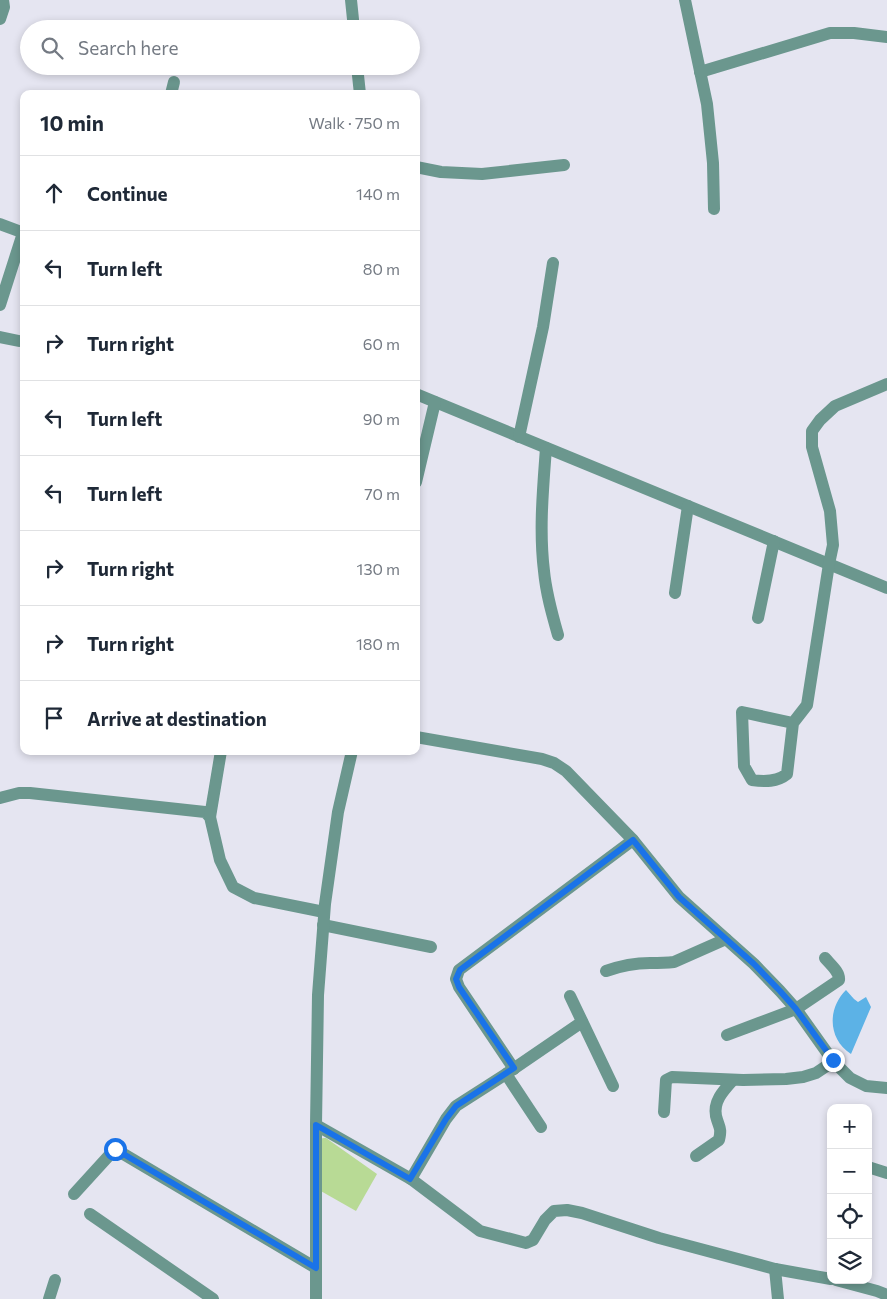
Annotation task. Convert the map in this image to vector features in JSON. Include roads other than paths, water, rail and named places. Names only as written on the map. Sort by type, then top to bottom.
[{"type":"street","points":[[0,19],[4,7],[2,0]]},
{"type":"street","points":[[351,0],[353,20]]},
{"type":"street","points":[[685,0],[708,114],[713,163],[714,209]]},
{"type":"street","points":[[700,72],[830,33],[854,33],[887,37]]},
{"type":"street","points":[[358,75],[360,90]]},
{"type":"street","points":[[420,168],[441,172],[482,174],[564,165]]},
{"type":"street","points":[[0,224],[20,232]]},
{"type":"street","points":[[0,305],[20,242]]},
{"type":"street","points":[[519,437],[543,327],[553,263]]},
{"type":"street","points":[[0,338],[19,341]]},
{"type":"street","points":[[793,723],[742,712],[744,766],[752,780],[763,782],[780,779],[786,774],[793,723],[807,705],[833,545],[830,511],[812,447],[812,431],[820,420],[835,406],[887,384]]},
{"type":"street","points":[[420,396],[887,588]]},
{"type":"street","points":[[420,465],[435,402]]},
{"type":"street","points":[[546,448],[541,533],[549,602],[558,635]]},
{"type":"street","points":[[675,592],[688,506]]},
{"type":"street","points":[[758,618],[774,541]]},
{"type":"street","points":[[420,738],[542,760],[554,763],[566,771],[633,840],[679,897],[754,964],[796,1009],[834,1062],[850,1078],[866,1086],[887,1088]]},
{"type":"street","points":[[220,755],[210,817],[220,860],[232,887],[254,898],[324,912]]},
{"type":"street","points":[[316,1299],[318,995],[324,912],[338,812],[351,755]]},
{"type":"street","points":[[0,798],[19,793],[30,793],[205,812],[210,817]]},
{"type":"street","points":[[541,1127],[456,979],[460,970],[633,840]]},
{"type":"street","points":[[323,925],[431,947]]},
{"type":"street","points":[[606,970],[621,966],[674,962],[726,938]]},
{"type":"street","points":[[727,1035],[796,1009],[839,980],[837,971],[825,958]]},
{"type":"street","points":[[570,996],[613,1086]]},
{"type":"street","points":[[410,1179],[446,1119],[456,1106],[582,1022]]},
{"type":"street","points":[[664,1112],[666,1080],[668,1079],[786,1079],[816,1073],[834,1062]]},
{"type":"street","points":[[696,1156],[719,1140],[721,1132],[716,1115],[717,1101],[734,1080]]},
{"type":"street","points":[[316,1125],[410,1179],[480,1231],[526,1243],[533,1240],[545,1220],[554,1211],[568,1210],[659,1238],[774,1269],[827,1278]]},
{"type":"street","points":[[74,1194],[115,1149],[316,1268]]},
{"type":"street","points":[[872,1168],[887,1172]]},
{"type":"street","points":[[90,1214],[213,1299]]},
{"type":"street","points":[[774,1269],[778,1299]]},
{"type":"street","points":[[50,1299],[55,1280]]},
{"type":"street","points":[[851,1284],[887,1295]]},
{"type":"water","points":[[846,990],[858,1002],[866,997],[871,1007],[851,1054],[843,1048],[838,1040],[833,1024],[836,1006]]}]
